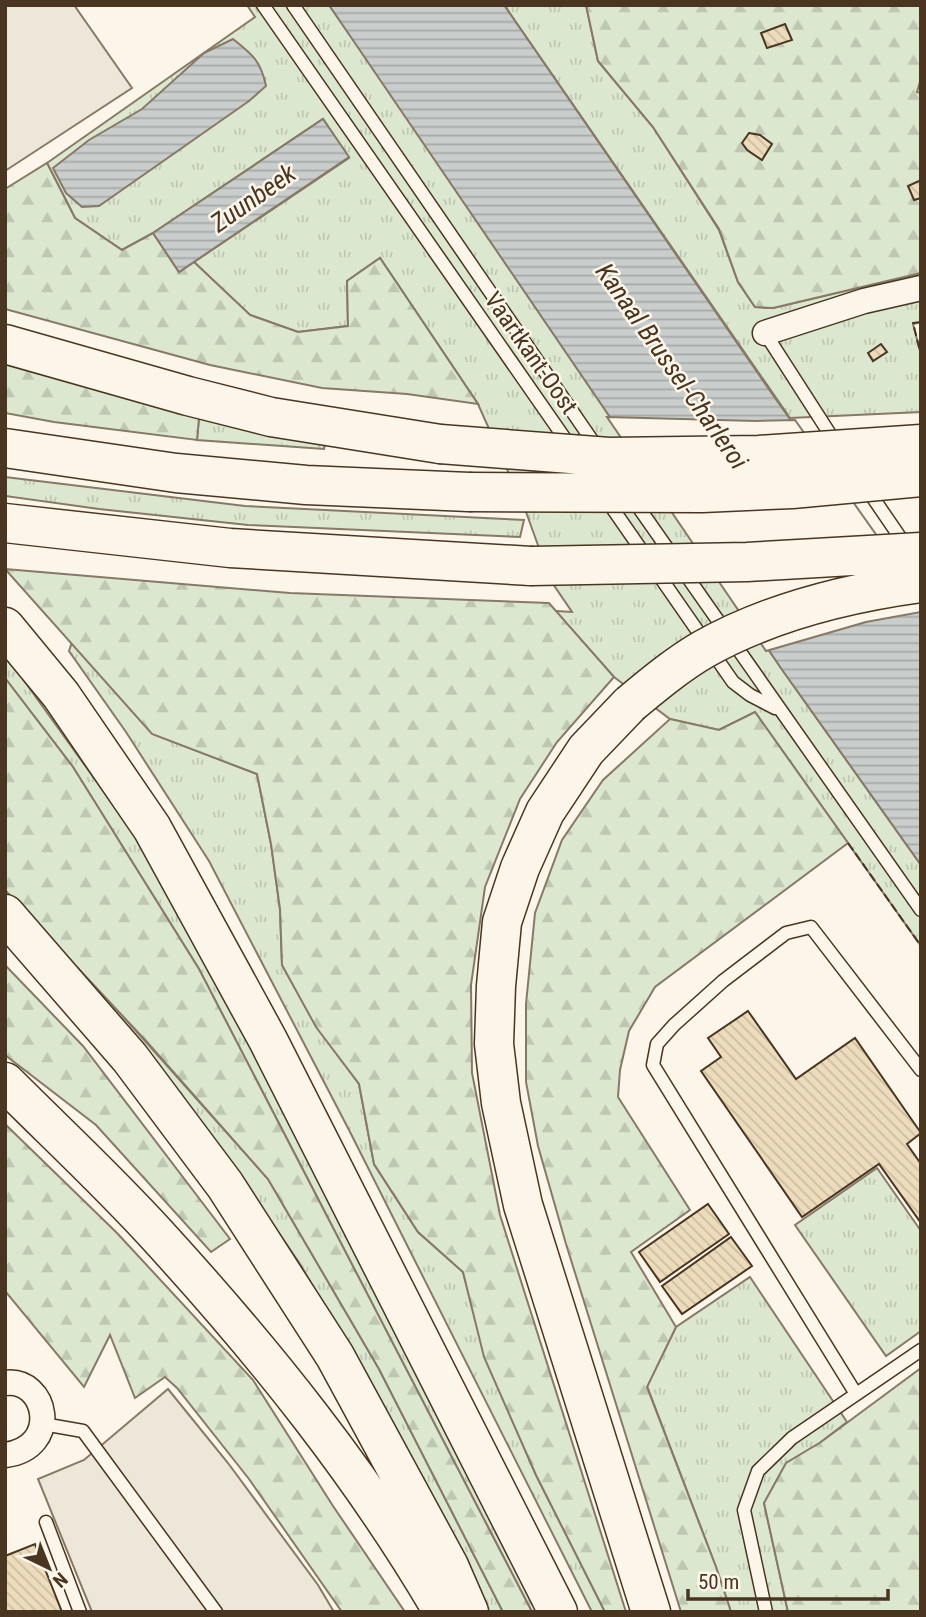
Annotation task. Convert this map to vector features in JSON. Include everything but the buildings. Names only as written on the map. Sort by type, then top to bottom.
[{"type":"highway","points":[[5,344],[188,397],[271,417],[440,444],[609,457],[759,455],[921,444]]},
{"type":"highway","points":[[5,448],[189,474],[306,485],[469,492],[702,493],[921,477]]},
{"type":"highway","points":[[5,523],[230,548],[531,566],[747,562],[921,552]]},
{"type":"highway","points":[[651,1612],[523,1205],[501,1103],[494,1045],[502,922],[520,869],[545,812],[586,750],[630,704],[704,649],[741,631],[801,608],[887,587],[921,583]]},
{"type":"highway","points":[[5,627],[61,695],[159,840],[268,1040],[558,1612]]},
{"type":"highway","points":[[5,914],[130,1058],[225,1185],[335,1356],[449,1566],[469,1612]]},
{"type":"highway","points":[[5,1082],[158,1235],[280,1377],[394,1532],[443,1612]]},
{"type":"street","points":[[765,333],[864,301],[921,288]]},
{"type":"street","points":[[5,1382],[29,1389],[41,1405],[43,1424],[36,1442],[20,1454],[5,1455]]},
{"type":"lane","name":"Vaartkant-Oost","points":[[263,5],[583,466]]},
{"type":"lane","name":"Vaartkant-Oost","points":[[293,5],[613,471]]},
{"type":"lane","points":[[765,333],[807,400],[921,566]]},
{"type":"lane","points":[[591,477],[733,682],[750,695],[779,709]]},
{"type":"lane","points":[[621,482],[921,910]]},
{"type":"lane","points":[[856,1394],[653,1065],[657,1044],[674,1024],[786,933],[811,927],[921,1070]]},
{"type":"lane","points":[[766,1612],[744,1510],[758,1471],[792,1438],[921,1350]]},
{"type":"lane","points":[[43,1424],[83,1431],[216,1612]]},
{"type":"lane","points":[[46,1522],[80,1612]]},
{"type":"green space","points":[[247,5],[329,5],[783,671],[921,865],[921,946],[755,712],[719,730],[670,719],[614,677],[555,611],[572,612],[551,581],[526,512],[478,404],[380,258],[347,281],[348,326],[298,332],[250,315],[194,262],[349,158],[323,119],[153,233],[122,250],[75,218],[47,163],[255,17]]},
{"type":"green space","points":[[504,5],[586,5],[598,61],[653,127],[719,230],[738,282],[755,307],[773,308],[921,273],[921,322],[913,324],[921,355],[921,412],[790,418]]},
{"type":"green space","points":[[586,5],[921,5],[921,78],[917,92],[921,93],[921,273],[773,308],[755,307],[738,282],[719,229],[653,127],[598,61]]},
{"type":"green space","points":[[47,163],[75,218],[122,250],[153,233],[179,272],[194,262],[250,315],[298,332],[348,326],[347,281],[380,258],[478,404],[407,394],[322,388],[210,365],[5,309],[5,189]]},
{"type":"green space","points":[[5,364],[199,418],[197,440],[5,413]]},
{"type":"green space","points":[[199,418],[326,440],[324,449],[197,440]]},
{"type":"green space","points":[[5,477],[245,506],[524,520],[520,537],[248,525],[5,496]]},
{"type":"green space","points":[[5,569],[290,593],[549,603],[614,677],[557,742],[520,799],[485,887],[471,985],[472,1073],[500,1215],[626,1612],[605,1612],[536,1475],[484,1357],[463,1272],[418,1232],[374,1164],[359,1084],[316,1027],[282,965],[280,909],[257,774],[152,734]]},
{"type":"green space","points":[[72,642],[153,734],[257,774],[280,909],[282,965],[317,1027],[359,1084],[374,1164],[418,1232],[463,1272],[485,1357],[536,1475],[605,1612],[592,1612],[349,1130],[209,861],[126,732],[69,651]]},
{"type":"green space","points":[[5,654],[132,831],[190,929],[540,1612],[532,1612],[199,969],[73,767],[5,678]]},
{"type":"green space","points":[[5,678],[73,767],[199,969],[532,1612],[503,1612],[379,1369],[268,1179],[147,1042],[5,890]]},
{"type":"green space","points":[[755,712],[848,843],[655,987],[629,1031],[620,1070],[618,1097],[690,1210],[631,1252],[676,1327],[647,1387],[731,1612],[681,1612],[538,1146],[526,1082],[526,1004],[535,913],[562,840],[603,780],[670,719],[719,730]]},
{"type":"green space","points":[[5,965],[83,1046],[230,1239],[211,1252],[96,1125],[5,1055]]},
{"type":"green space","points":[[87,976],[268,1179],[379,1369],[503,1612],[489,1612],[406,1447],[300,1264],[239,1175]]},
{"type":"green space","points":[[5,1124],[117,1233],[253,1380],[333,1506],[405,1612],[342,1612],[249,1479],[177,1388],[165,1377],[135,1398],[110,1335],[84,1387],[5,1291]]},
{"type":"green space","points":[[877,1168],[921,1231],[921,1331],[886,1356],[795,1225]]},
{"type":"green space","points":[[750,1277],[847,1422],[821,1442],[764,1503],[788,1612],[731,1612],[647,1386],[676,1327]]},
{"type":"green space","points":[[921,1368],[921,1612],[788,1612],[764,1503],[786,1463],[821,1442]]},
{"type":"shaded area","points":[[5,5],[74,5],[132,88],[5,171]]},
{"type":"shaded area","points":[[168,1389],[228,1463],[318,1585],[334,1612],[92,1612],[38,1479],[84,1460]]},
{"type":"water","name":"Kanaal Brussel-Charleroi","points":[[329,5],[504,5],[775,398],[921,604],[921,865],[783,671]]},
{"type":"water","points":[[233,39],[255,59],[266,86],[249,101],[99,206],[82,207],[66,193],[53,168],[89,140],[142,109],[204,53]]},
{"type":"water","name":"Zuunbeek","points":[[323,119],[349,157],[179,272],[153,233]]},
{"type":"pier","points":[[607,417],[795,420],[921,598],[921,612],[866,622],[766,651]]},
{"type":"fence","points":[[921,322],[913,323],[921,355]]},
{"type":"fence","points":[[848,843],[921,946]]}]
